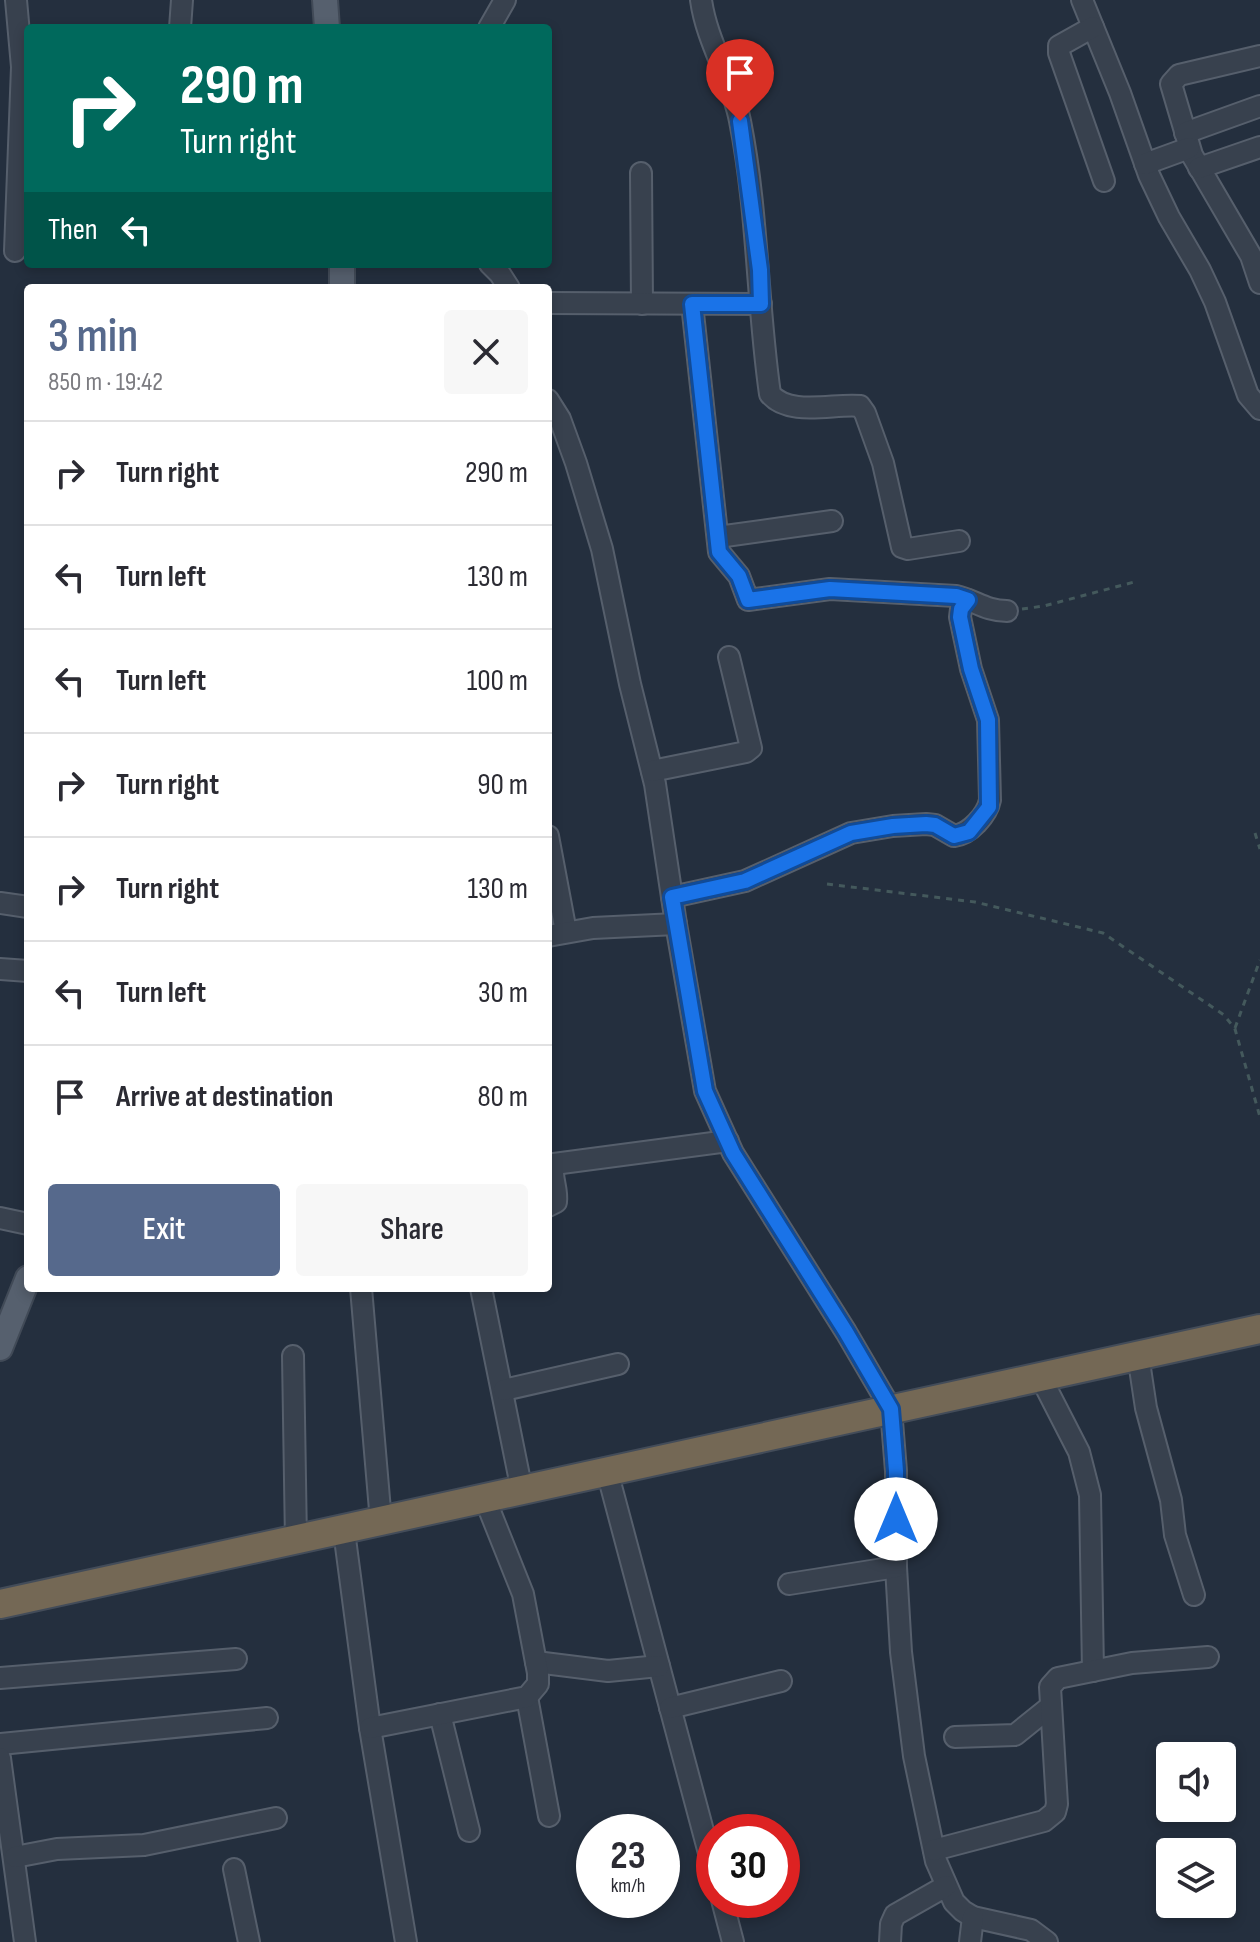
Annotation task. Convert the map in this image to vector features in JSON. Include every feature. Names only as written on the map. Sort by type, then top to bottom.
[{"type":"highway","points":[[0,1604],[1260,1329]]},
{"type":"main road","points":[[325,0],[327,24]]},
{"type":"main road","points":[[0,1348],[24,1288]]},
{"type":"street","points":[[15,251],[22,67],[16,0]]},
{"type":"street","points":[[180,24],[182,0]]},
{"type":"street","points":[[491,24],[505,0]]},
{"type":"street","points":[[701,0],[710,40],[730,84],[740,121],[760,270],[762,335],[770,394],[774,399],[805,408],[860,406],[883,463],[902,547],[908,549],[959,541]]},
{"type":"street","points":[[1082,0],[1145,164],[1169,217],[1215,302],[1248,395],[1260,409]]},
{"type":"street","points":[[1093,27],[1064,42],[1059,46],[1059,53],[1104,181]]},
{"type":"street","points":[[1259,60],[1179,75],[1171,84],[1187,140],[1199,168],[1247,249],[1260,283]]},
{"type":"street","points":[[1145,164],[1187,140],[1260,106]]},
{"type":"street","points":[[1199,168],[1260,147]]},
{"type":"street","points":[[641,173],[642,304]]},
{"type":"street","points":[[494,268],[506,284]]},
{"type":"street","points":[[552,303],[761,304]]},
{"type":"street","points":[[692,304],[719,552],[739,576],[748,600],[830,589],[855,589],[956,596],[985,609],[1007,611]]},
{"type":"street","points":[[552,406],[560,419],[576,463],[602,549],[652,771],[705,1091],[728,1141],[891,1409],[896,1471],[896,1567],[901,1652],[914,1756],[940,1869],[954,1902],[963,1911],[973,1917],[1031,1930],[1047,1942]]},
{"type":"street","points":[[718,537],[832,521]]},
{"type":"street","points":[[672,897],[745,881],[851,833],[926,824],[935,825],[954,836],[969,832],[989,807],[990,800],[988,720],[971,669],[960,617],[961,609],[968,600]]},
{"type":"street","points":[[652,771],[746,752],[751,748],[729,657]]},
{"type":"street","points":[[552,880],[557,934],[676,924]]},
{"type":"street","points":[[0,903],[24,906]]},
{"type":"street","points":[[0,969],[24,971]]},
{"type":"street","points":[[552,1204],[556,1202],[554,1164],[728,1141]]},
{"type":"street","points":[[0,1218],[24,1223]]},
{"type":"street","points":[[361,1292],[381,1522]]},
{"type":"street","points":[[482,1292],[522,1491]]},
{"type":"street","points":[[1138,1355],[1146,1408],[1171,1500],[1175,1535],[1194,1595]]},
{"type":"street","points":[[293,1356],[296,1541]]},
{"type":"street","points":[[504,1390],[618,1364]]},
{"type":"street","points":[[1040,1376],[1079,1452],[1090,1495],[1093,1671]]},
{"type":"street","points":[[607,1471],[698,1814]]},
{"type":"street","points":[[370,1728],[527,1697],[538,1684],[523,1594],[485,1499]]},
{"type":"street","points":[[344,1531],[370,1728],[406,1942]]},
{"type":"street","points":[[789,1584],[896,1567]]},
{"type":"street","points":[[890,1942],[895,1915],[940,1869],[1044,1821],[1055,1812],[1052,1682],[1058,1678],[1132,1663],[1208,1657]]},
{"type":"street","points":[[0,1678],[236,1659]]},
{"type":"street","points":[[536,1662],[608,1671],[659,1666]]},
{"type":"street","points":[[670,1708],[781,1681]]},
{"type":"street","points":[[527,1697],[549,1816]]},
{"type":"street","points":[[955,1737],[1015,1735],[1051,1706]]},
{"type":"street","points":[[440,1714],[469,1831]]},
{"type":"street","points":[[0,1744],[267,1718]]},
{"type":"street","points":[[0,1758],[25,1942]]},
{"type":"street","points":[[15,1857],[57,1849],[144,1845],[276,1818]]},
{"type":"street","points":[[234,1869],[249,1942]]},
{"type":"street","points":[[970,1942],[973,1917]]},
{"type":"street","points":[[727,1918],[733,1942]]},
{"type":"path","points":[[1007,611],[1044,606],[1138,581]]},
{"type":"path","points":[[1255,833],[1260,849]]},
{"type":"path","points":[[827,884],[975,902],[1103,933],[1224,1015],[1235,1029],[1260,1117]]},
{"type":"path","points":[[1235,1029],[1260,960]]},
{"type":"route","points":[[740,121],[760,270],[761,304],[692,304],[719,552],[739,576],[745,596],[753,601],[830,589],[965,598],[968,600],[961,609],[960,617],[965,644],[989,727],[989,807],[969,832],[954,836],[935,825],[926,824],[840,835],[745,881],[672,897],[705,1091],[733,1153],[891,1409],[896,1519]]}]
